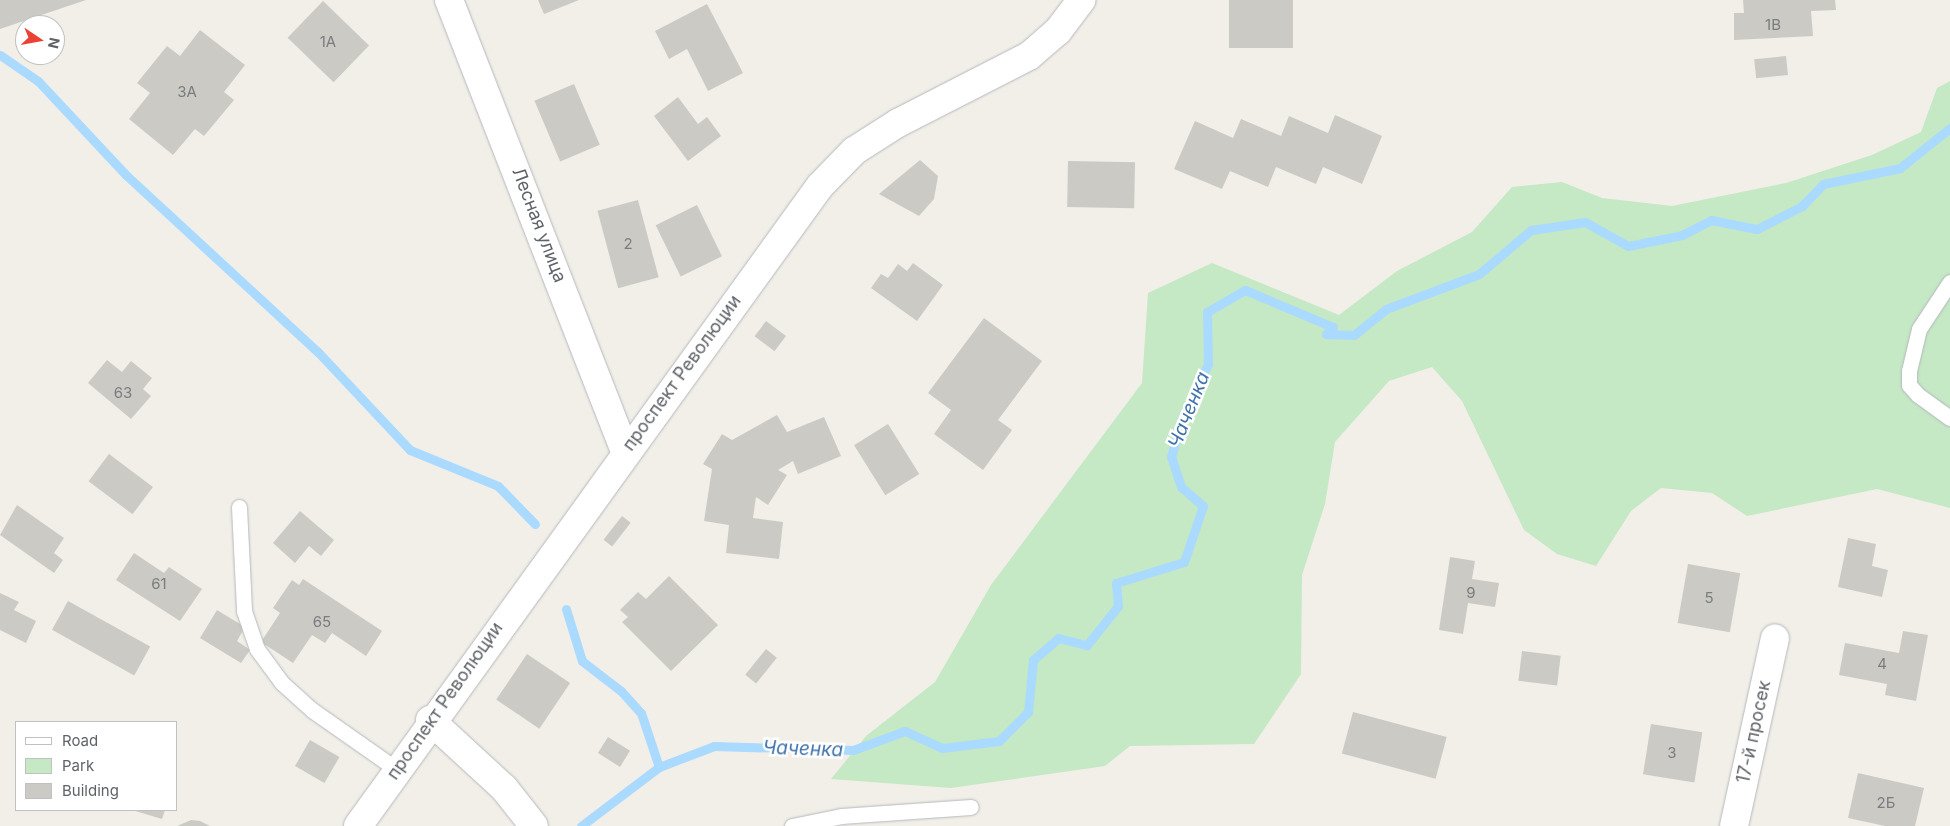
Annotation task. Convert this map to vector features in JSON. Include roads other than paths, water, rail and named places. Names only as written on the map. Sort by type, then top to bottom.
[{"type":"street","name":"Лесная улица","points":[[449,0],[625,452]]},
{"type":"street","name":"проспект Революции","points":[[358,826],[430,720],[780,238],[854,151],[1029,56],[1058,31],[1081,0]]},
{"type":"street","name":"17-й просек","points":[[1734,826],[1775,638]]},
{"type":"street","points":[[430,720],[528,818]]},
{"type":"lane","points":[[1950,282],[1919,329],[1909,371],[1910,385],[1918,395],[1950,418]]},
{"type":"lane","points":[[239,507],[244,611],[257,649],[282,683],[312,710],[396,769]]},
{"type":"lane","points":[[792,826],[842,816],[971,807]]},
{"type":"waterway","points":[[0,55],[38,81],[126,175],[317,351],[410,450],[498,486],[535,524]]},
{"type":"waterway","name":"Чаченка","points":[[581,826],[659,767],[714,746],[853,750],[905,731],[942,748],[999,741],[1028,712],[1033,660],[1058,638],[1087,645],[1118,606],[1116,583],[1184,562],[1203,506],[1181,487],[1171,457],[1181,421],[1208,364],[1207,312],[1245,290],[1333,327],[1326,334],[1354,335],[1386,309],[1479,274],[1531,230],[1585,222],[1628,246],[1682,235],[1711,220],[1757,229],[1802,206],[1823,184],[1900,168],[1950,128]]},
{"type":"waterway","points":[[566,609],[582,661],[621,691],[641,713],[659,767]]}]
